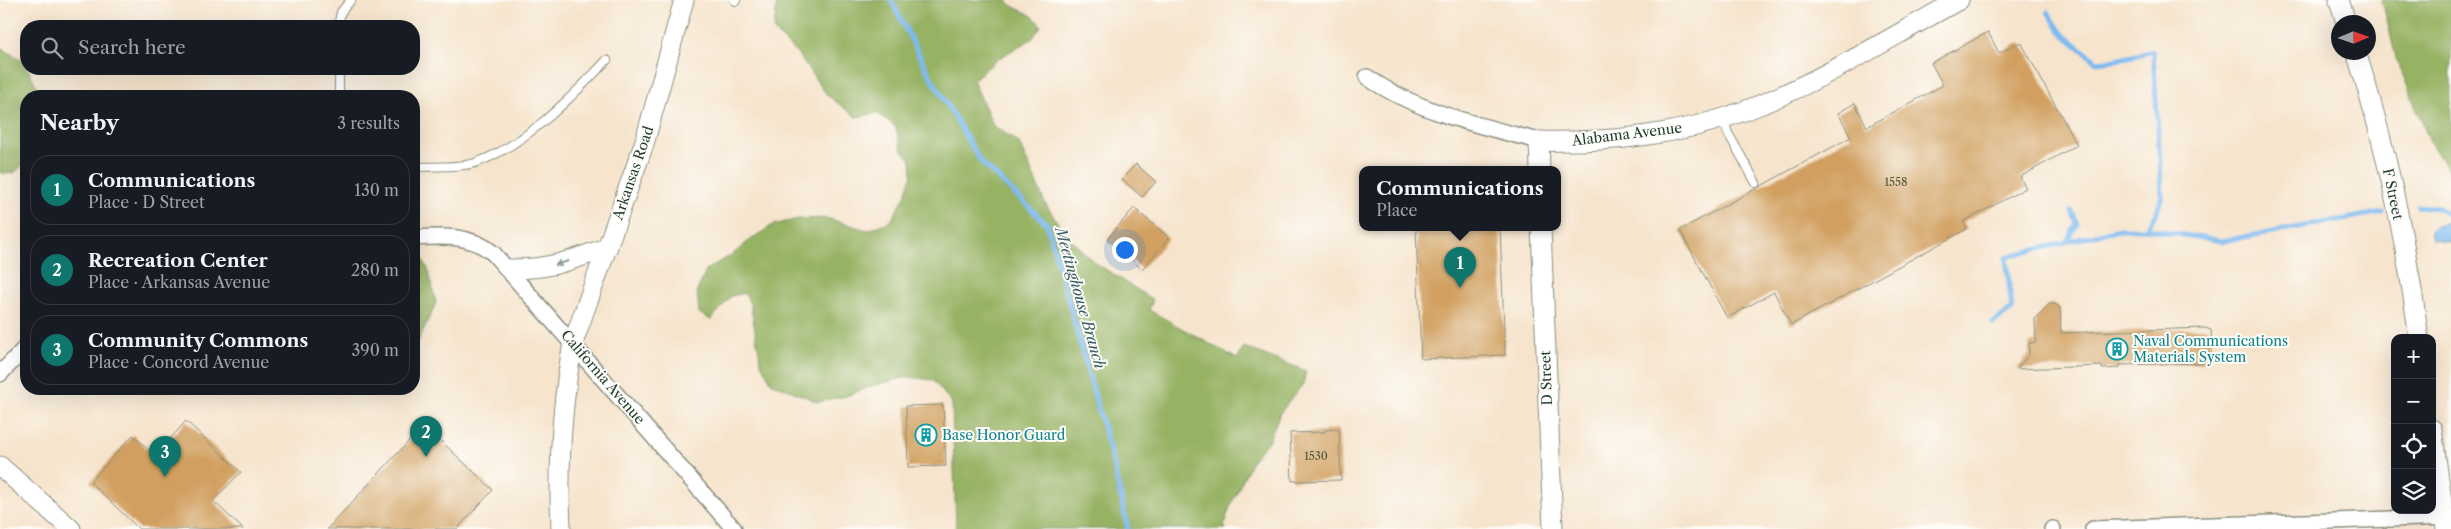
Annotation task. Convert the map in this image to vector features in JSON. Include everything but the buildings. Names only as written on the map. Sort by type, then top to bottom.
[{"type":"street","name":"Arkansas Road","points":[[561,529],[559,444],[566,376],[573,343],[644,144],[684,0]]},
{"type":"street","name":"Alabama Avenue","points":[[1367,77],[1389,92],[1469,123],[1539,141],[1620,137],[1666,132],[1723,118],[1786,94],[1959,0]]},
{"type":"street","points":[[2339,0],[2344,15]]},
{"type":"street","name":"F Street","points":[[2358,60],[2384,150],[2400,226],[2418,334]]},
{"type":"street","points":[[1539,141],[1540,166]]},
{"type":"street","name":"D Street","points":[[1541,231],[1553,529]]},
{"type":"street","name":"California Avenue","points":[[420,238],[462,238],[483,245],[509,269],[734,529]]},
{"type":"street","points":[[509,269],[545,268],[560,265],[608,246]]},
{"type":"street","points":[[0,374],[20,353]]},
{"type":"street","points":[[2092,529],[2447,521],[2436,454]]},
{"type":"street","points":[[0,466],[70,529]]},
{"type":"lane","points":[[339,20],[341,12],[351,0]]},
{"type":"lane","points":[[420,167],[474,163],[508,148],[574,96],[607,60]]},
{"type":"lane","points":[[339,75],[339,90]]},
{"type":"lane","points":[[1723,118],[1728,133],[1756,183]]},
{"type":"green space","points":[[777,0],[1007,0],[1037,20],[1041,26],[1032,39],[999,58],[973,80],[993,125],[1019,143],[1045,203],[1065,234],[1094,262],[1153,300],[1149,310],[1237,359],[1244,347],[1306,371],[1303,384],[1280,413],[1269,440],[1252,460],[1230,507],[1224,525],[1226,529],[956,529],[952,403],[933,380],[909,377],[874,385],[846,396],[818,402],[772,383],[761,364],[750,303],[744,293],[731,296],[711,320],[699,313],[697,291],[707,269],[732,255],[750,240],[773,225],[798,219],[826,218],[867,230],[891,221],[905,196],[912,174],[911,160],[902,149],[895,126],[877,113],[856,117],[827,95],[799,56],[774,31]]},
{"type":"green space","points":[[2382,0],[2451,0],[2451,175],[2430,142],[2396,58]]},
{"type":"green space","points":[[0,47],[20,59],[20,75],[31,75],[36,90],[20,90],[20,168],[14,173],[0,173]]},
{"type":"green space","points":[[420,255],[428,269],[436,303],[420,337]]},
{"type":"water","points":[[2451,222],[2451,242],[2432,240],[2430,231],[2435,225]]},
{"type":"waterway","name":"Meetinghouse Branch","points":[[891,0],[929,74],[981,162],[1047,224],[1112,458],[1128,529]]},
{"type":"waterway","points":[[2048,12],[2061,32],[2097,62],[2116,60],[2153,51],[2162,195],[2156,215],[2146,229]]},
{"type":"waterway","points":[[2418,206],[2438,208],[2451,217]]},
{"type":"waterway","points":[[2067,241],[2077,224],[2072,211]]},
{"type":"waterway","points":[[1993,323],[2012,309],[2006,257],[2119,229],[2145,229],[2222,241],[2383,212]]},
{"type":"place","name":"Communications","points":[[1460,288]]},
{"type":"place","name":"Naval Communications Materials System","points":[[2117,349]]},
{"type":"place","name":"Base Honor Guard","points":[[926,435]]},
{"type":"place","name":"Recreation Center","points":[[426,457]]},
{"type":"place","name":"Community Commons","points":[[165,477]]}]
